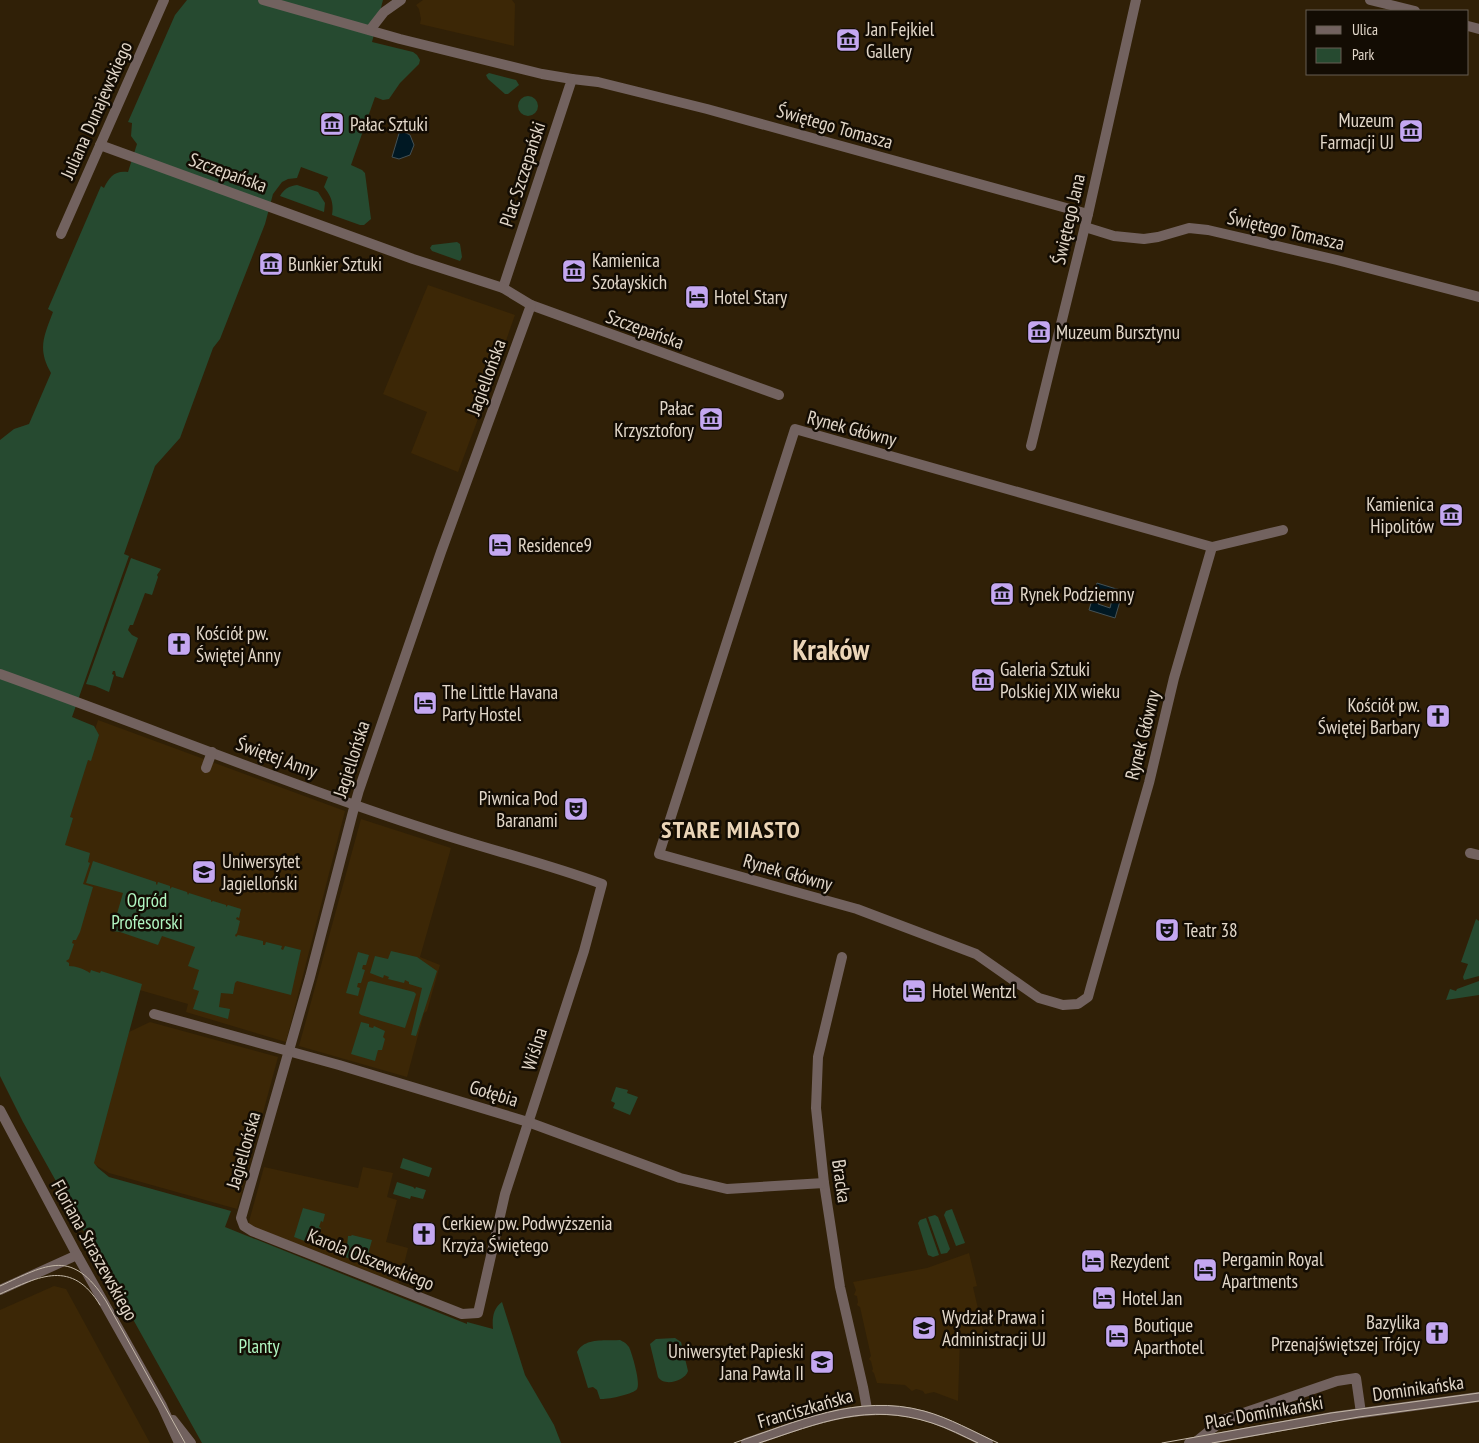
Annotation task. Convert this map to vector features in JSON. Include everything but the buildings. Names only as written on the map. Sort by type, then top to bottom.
[{"type":"street","name":"Juliana Dunajewskiego","points":[[61,234],[164,0]]},
{"type":"street","points":[[263,0],[400,39],[542,74],[572,79]]},
{"type":"street","points":[[370,30],[384,12],[401,0]]},
{"type":"street","name":"Świętego Jana","points":[[1031,446],[1088,214],[1136,0]]},
{"type":"street","points":[[1370,0],[1411,10]]},
{"type":"street","name":"Świętego Tomasza","points":[[572,79],[598,82],[707,109],[1088,214]]},
{"type":"street","name":"Plac Szczepański","points":[[503,288],[572,79]]},
{"type":"street","name":"Szczepańska","points":[[100,145],[450,271],[503,288],[531,305],[779,395]]},
{"type":"street","name":"Świętego Tomasza","points":[[1084,227],[1114,236],[1144,239],[1184,229],[1208,230],[1337,260],[1479,297]]},
{"type":"street","name":"Jagiellońska","points":[[252,1231],[244,1226],[242,1218],[290,1051],[354,804],[441,552],[531,305]]},
{"type":"street","name":"Rynek Główny","points":[[1212,547],[1174,678],[1149,783],[1091,986],[1088,996],[1078,1004],[1063,1005],[1039,998],[976,954],[857,909],[659,854],[795,429],[1212,547],[1283,530]]},
{"type":"street","name":"Świętej Anny","points":[[0,674],[429,831],[602,884]]},
{"type":"street","points":[[206,768],[212,752]]},
{"type":"street","name":"Wiślna","points":[[478,1313],[505,1194],[584,951],[602,884]]},
{"type":"street","name":"Bracka","points":[[842,957],[818,1058],[816,1108],[824,1183],[840,1287],[867,1409]]},
{"type":"street","name":"Gołębia","points":[[154,1014],[290,1051],[528,1122],[680,1178],[728,1189],[824,1183]]},
{"type":"street","name":"Floriana Straszewskiego","points":[[0,1110],[77,1255],[162,1406],[179,1443]]},
{"type":"street","name":"Karola Olszewskiego","points":[[252,1231],[462,1314],[478,1313]]},
{"type":"street","points":[[0,1290],[77,1255]]},
{"type":"street","name":"Plac Dominikański","points":[[1356,1378],[1361,1413],[1193,1442],[1223,1420],[1337,1380],[1356,1378]]},
{"type":"street","name":"Dominikańska","points":[[1361,1413],[1479,1397]]},
{"type":"street","name":"Floriana Straszewskiego","points":[[162,1406],[191,1443]]},
{"type":"street","name":"Franciszkańska","points":[[746,1443],[830,1415],[867,1409],[894,1410],[924,1416],[988,1443]]},
{"type":"shaded area","points":[[423,0],[512,0],[515,4],[514,46],[420,24],[419,9],[416,5]]},
{"type":"shaded area","points":[[428,285],[515,315],[503,349],[500,352],[502,353],[499,363],[495,362],[493,368],[495,369],[490,377],[493,379],[458,472],[411,453],[427,412],[383,394]]},
{"type":"shaded area","name":"Uniwersytet Jagielloński","points":[[98,720],[345,811],[286,1042],[186,1012],[188,1004],[60,967],[57,849]]},
{"type":"shaded area","name":"Uniwersytet Jagielloński","points":[[361,819],[451,848],[420,957],[440,965],[427,1011],[424,1013],[407,1077],[299,1046]]},
{"type":"shaded area","points":[[150,1022],[278,1057],[237,1209],[109,1173],[92,1163],[129,1032]]},
{"type":"shaded area","points":[[264,1167],[358,1188],[363,1167],[393,1173],[387,1197],[397,1200],[386,1242],[408,1248],[399,1284],[248,1225]]},
{"type":"shaded area","name":"Wydział Prawa i Administracji UJ","points":[[969,1253],[977,1286],[973,1287],[985,1339],[960,1338],[958,1401],[934,1392],[925,1394],[923,1391],[916,1389],[912,1391],[905,1385],[877,1383],[869,1359],[871,1356],[860,1307],[857,1305],[857,1296],[854,1295],[856,1290],[853,1282],[927,1268]]},
{"type":"shaded area","points":[[54,1286],[66,1289],[150,1443],[0,1443],[0,1310]]},
{"type":"green space","name":"Planty","points":[[187,0],[383,0],[372,42],[413,52],[420,60],[419,64],[400,83],[389,99],[383,100],[375,97],[351,165],[365,173],[371,219],[364,225],[360,225],[332,215],[333,207],[331,200],[324,187],[328,177],[301,167],[297,178],[282,182],[273,194],[265,224],[220,339],[213,348],[180,438],[155,466],[124,554],[129,556],[72,717],[94,726],[99,735],[91,761],[88,760],[70,817],[73,818],[65,845],[90,853],[88,862],[90,863],[83,884],[93,887],[80,932],[76,940],[73,940],[72,943],[74,944],[69,959],[66,961],[69,963],[69,966],[80,968],[90,973],[91,970],[100,973],[101,971],[142,984],[94,1163],[109,1177],[231,1211],[225,1227],[467,1324],[467,1322],[493,1329],[494,1314],[502,1302],[525,1375],[554,1425],[561,1443],[202,1443],[23,1122],[0,1076],[0,440],[14,429],[29,424],[51,373],[44,357],[43,349],[43,342],[53,312],[48,309],[101,186],[104,188],[110,178],[116,173],[128,172],[137,144],[131,136],[132,123],[128,122],[175,15]]},
{"type":"green space","points":[[489,73],[516,80],[519,85],[508,94],[505,94],[488,79],[486,75]]},
{"type":"green space","points":[[528,96],[535,99],[538,106],[535,113],[528,116],[521,113],[518,106],[521,99]]},
{"type":"green space","points":[[297,185],[318,192],[325,203],[324,212],[280,196],[287,188]]},
{"type":"green space","points":[[457,242],[460,244],[462,257],[460,261],[432,251],[430,248],[432,245]]},
{"type":"green space","points":[[131,558],[161,569],[157,575],[152,595],[145,593],[133,625],[130,625],[128,630],[138,638],[123,678],[116,676],[115,671],[113,671],[112,674],[114,675],[109,692],[86,684]]},
{"type":"green space","name":"Ogród Profesorski","points":[[93,861],[156,882],[157,885],[158,882],[170,886],[170,889],[172,887],[187,892],[188,895],[189,893],[211,900],[211,902],[226,905],[226,907],[228,905],[241,909],[239,918],[237,917],[236,919],[240,921],[236,937],[238,935],[263,941],[263,945],[266,942],[282,946],[281,949],[283,950],[285,946],[301,950],[291,995],[237,981],[233,994],[221,993],[219,1007],[230,1009],[228,1019],[193,1009],[199,991],[193,989],[199,970],[188,966],[195,947],[162,936],[158,945],[112,931],[123,893],[86,883]]},
{"type":"green space","points":[[1476,919],[1479,921],[1479,976],[1464,980],[1463,977],[1468,964],[1461,962]]},
{"type":"green space","points":[[391,951],[417,957],[437,971],[416,1036],[411,1035],[422,988],[409,984],[405,980],[404,983],[388,979],[389,977],[384,975],[383,978],[370,973],[375,956],[388,959]]},
{"type":"green space","points":[[358,952],[369,955],[366,965],[363,965],[362,969],[365,970],[361,983],[358,983],[357,987],[360,988],[358,996],[346,993]]},
{"type":"green space","points":[[371,981],[416,994],[405,1028],[359,1013],[368,982]]},
{"type":"green space","points":[[1479,981],[1479,995],[1446,1000],[1450,989],[1456,991]]},
{"type":"green space","points":[[361,1022],[369,1024],[369,1027],[373,1028],[374,1026],[385,1031],[382,1050],[378,1050],[375,1061],[351,1054]]},
{"type":"green space","points":[[616,1087],[628,1090],[627,1093],[638,1097],[630,1115],[613,1108],[615,1103],[611,1101]]},
{"type":"green space","points":[[403,1158],[432,1168],[429,1177],[400,1168]]},
{"type":"green space","points":[[397,1182],[415,1189],[416,1187],[426,1190],[423,1199],[411,1196],[410,1199],[393,1194]]},
{"type":"green space","points":[[303,1208],[325,1214],[316,1237],[328,1242],[326,1249],[294,1237]]},
{"type":"green space","points":[[952,1209],[965,1243],[956,1246],[944,1215],[946,1211]]},
{"type":"green space","points":[[935,1215],[938,1217],[950,1249],[947,1253],[941,1254],[928,1217]]},
{"type":"green space","points":[[926,1218],[939,1255],[933,1257],[928,1255],[918,1223]]},
{"type":"green space","points":[[352,1235],[372,1240],[365,1265],[333,1252],[336,1244],[347,1246],[348,1236]]},
{"type":"green space","points":[[675,1338],[681,1342],[688,1371],[679,1380],[665,1382],[658,1377],[650,1344],[656,1339]]},
{"type":"green space","points":[[620,1340],[629,1347],[637,1375],[637,1389],[620,1396],[600,1399],[597,1390],[593,1387],[588,1388],[577,1352],[581,1347],[590,1342]]},
{"type":"water","points":[[400,130],[410,135],[414,145],[410,155],[399,159],[392,157]]},
{"type":"water","points":[[1097,583],[1123,591],[1115,618],[1089,610]],"holes":[[[1101,592],[1113,596],[1110,608],[1098,604]]]},
{"type":"tram line","points":[[0,1286],[32,1272],[58,1265],[70,1267],[82,1273],[94,1284],[106,1301],[185,1443]]},
{"type":"tram line","points":[[0,1294],[42,1277],[67,1277],[78,1281],[100,1305]]},
{"type":"tram line","points":[[1162,1443],[1331,1413],[1479,1393]]},
{"type":"tram line","points":[[1212,1443],[1359,1417],[1479,1401]]},
{"type":"tram line","points":[[734,1443],[827,1412],[875,1405],[899,1406],[934,1414],[998,1443]]},
{"type":"tram line","points":[[759,1443],[823,1422],[865,1415],[886,1414],[932,1423],[978,1443]]},
{"type":"place","name":"Jan Fejkiel Gallery","points":[[848,40]]},
{"type":"place","name":"Pałac Sztuki","points":[[332,124]]},
{"type":"place","name":"Muzeum Farmacji UJ","points":[[1411,131]]},
{"type":"place","name":"Bunkier Sztuki","points":[[271,264]]},
{"type":"place","name":"Kamienica Szołayskich","points":[[574,271]]},
{"type":"place","name":"Hotel Stary","points":[[697,297]]},
{"type":"place","name":"Muzeum Bursztynu","points":[[1039,332]]},
{"type":"place","name":"Pałac Krzysztofory","points":[[711,419]]},
{"type":"place","name":"Kamienica Hipolitów","points":[[1451,515]]},
{"type":"place","name":"Residence9","points":[[500,545]]},
{"type":"place","name":"Rynek Podziemny","points":[[1002,594]]},
{"type":"place","name":"Kościół pw. Świętej Anny","points":[[179,644]]},
{"type":"place","name":"Galeria Sztuki Polskiej XIX wieku","points":[[983,680]]},
{"type":"place","name":"The Little Havana Party Hostel","points":[[425,703]]},
{"type":"place","name":"Kościół pw. Świętej Barbary","points":[[1438,716]]},
{"type":"place","name":"Piwnica Pod Baranami","points":[[576,809]]},
{"type":"place","name":"Uniwersytet Jagielloński","points":[[204,872]]},
{"type":"place","name":"Teatr 38","points":[[1167,930]]},
{"type":"place","name":"Hotel Wentzl","points":[[914,991]]},
{"type":"place","name":"Cerkiew pw. Podwyższenia Krzyża Świętego","points":[[424,1234]]},
{"type":"place","name":"Rezydent","points":[[1093,1261]]},
{"type":"place","name":"Pergamin Royal Apartments","points":[[1205,1270]]},
{"type":"place","name":"Hotel Jan","points":[[1104,1298]]},
{"type":"place","name":"Wydział Prawa i Administracji UJ","points":[[924,1328]]},
{"type":"place","name":"Bazylika Przenajświętszej Trójcy","points":[[1437,1333]]},
{"type":"place","name":"Boutique Aparthotel","points":[[1117,1336]]},
{"type":"place","name":"Uniwersytet Papieski Jana Pawła II","points":[[822,1362]]},
{"type":"district","name":"Kraków","points":[[831,649]]},
{"type":"district","name":"STARE MIASTO","points":[[731,829]]}]
